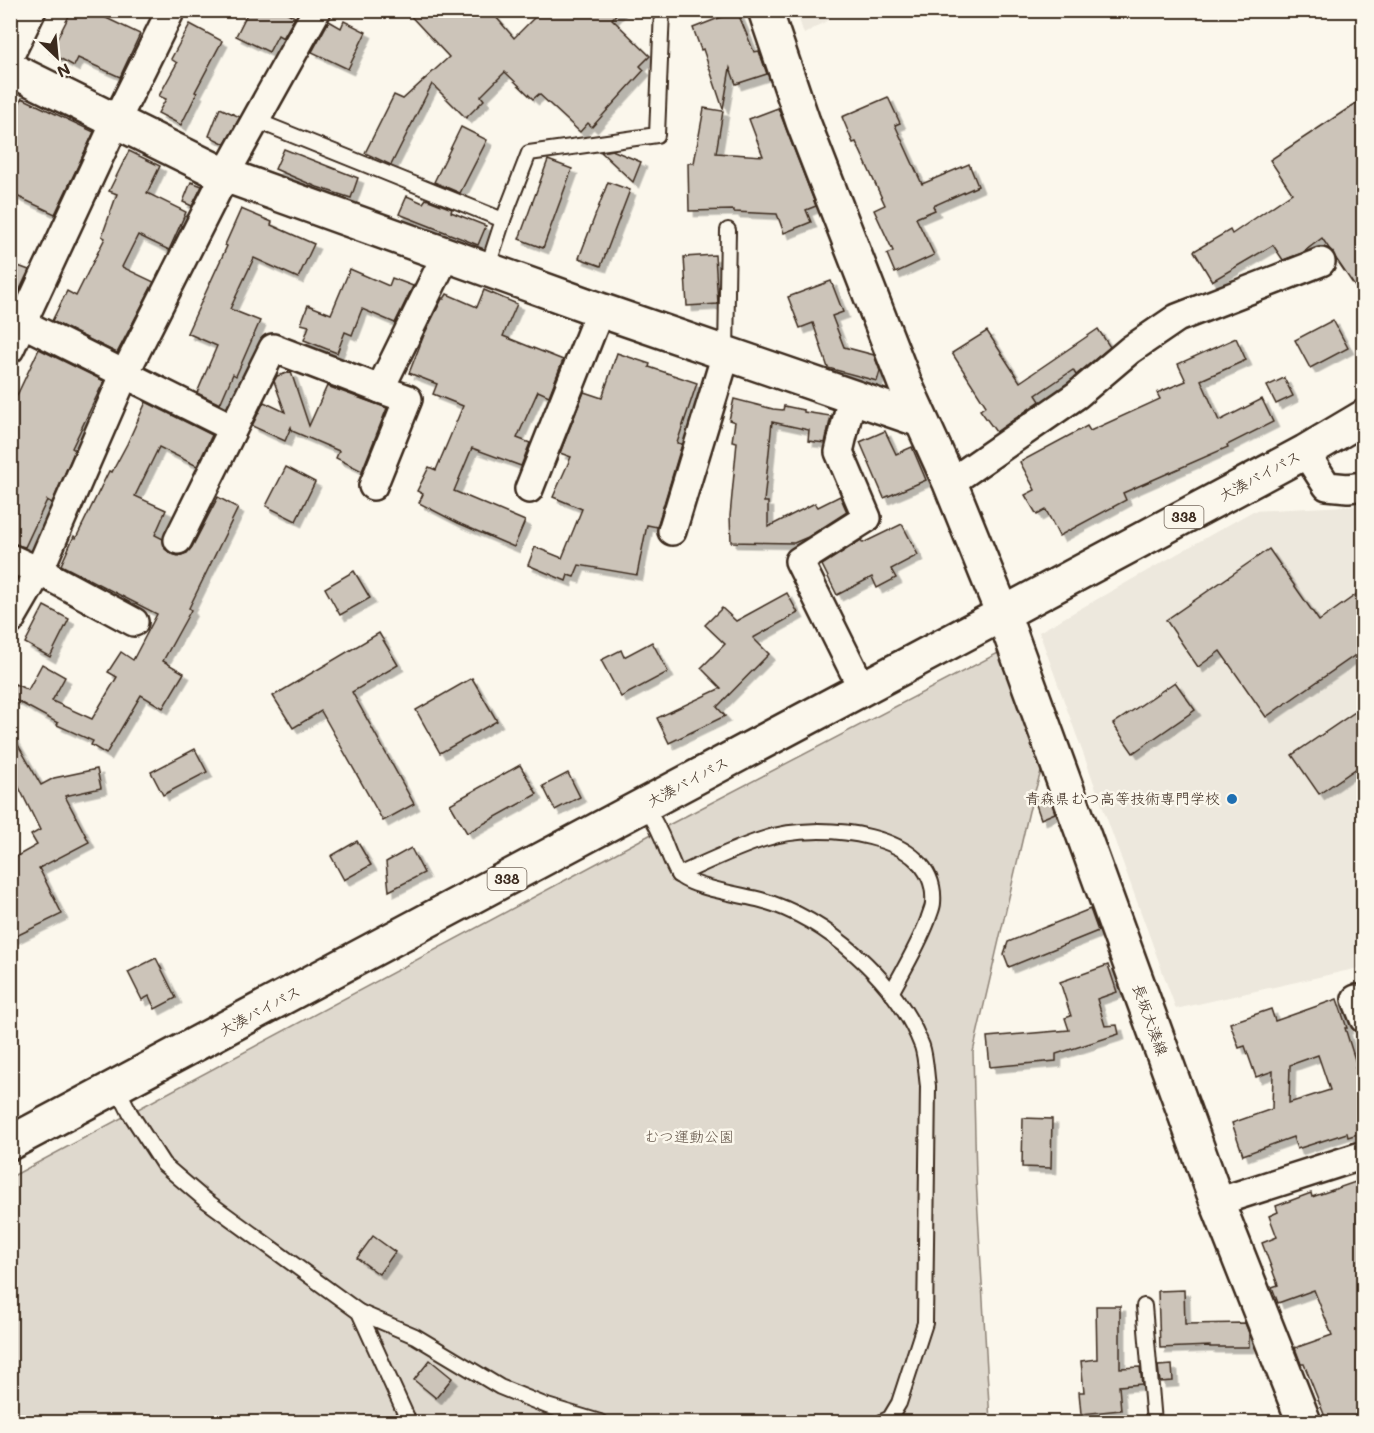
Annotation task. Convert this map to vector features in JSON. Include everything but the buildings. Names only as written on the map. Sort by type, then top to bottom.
[{"type":"main road","name":"長坂大湊線","points":[[765,10],[803,122],[905,384],[950,483],[1004,614],[1217,1202],[1304,1422]]},
{"type":"main road","points":[[10,69],[225,175],[600,310],[921,420]]},
{"type":"main road","name":"大湊バイパス","points":[[10,1143],[117,1088],[862,687],[1004,614],[1305,452],[1364,417]]},
{"type":"street","points":[[10,55],[32,10]]},
{"type":"street","points":[[10,349],[17,320],[171,10]]},
{"type":"street","points":[[10,621],[39,571],[125,373],[225,175],[317,10]]},
{"type":"street","points":[[380,389],[446,255]]},
{"type":"street","points":[[950,483],[1077,395],[1130,350],[1177,318],[1321,262]]},
{"type":"street","points":[[529,489],[600,310]]},
{"type":"street","points":[[17,320],[233,428]]},
{"type":"street","points":[[178,540],[273,348],[408,399],[373,486]]},
{"type":"street","points":[[672,531],[726,354]]},
{"type":"street","points":[[852,397],[839,452],[867,518],[799,561],[862,687]]},
{"type":"street","points":[[1305,452],[1327,486],[1348,488],[1364,486]]},
{"type":"street","points":[[10,558],[134,622]]},
{"type":"street","points":[[1217,1202],[1364,1155]]},
{"type":"lane","points":[[487,270],[502,220],[529,153],[657,135],[662,10]]},
{"type":"lane","points":[[255,120],[502,220]]},
{"type":"lane","points":[[726,354],[728,230]]},
{"type":"lane","points":[[644,805],[659,830],[678,875],[699,886],[766,902],[806,920],[840,940],[876,974],[907,1014],[922,1048],[928,1086],[926,1323],[899,1403],[890,1418],[882,1422]]},
{"type":"lane","points":[[678,875],[768,837],[797,832],[834,832],[871,837],[901,848],[919,859],[931,878],[933,903],[921,939],[891,993]]},
{"type":"lane","points":[[117,1088],[130,1113],[163,1164],[204,1199],[359,1312],[415,1336],[500,1387],[580,1420],[600,1422]]},
{"type":"lane","points":[[1144,1306],[1154,1422]]},
{"type":"lane","points":[[359,1312],[409,1422]]},
{"type":"shaded area","points":[[796,10],[844,10],[844,11],[804,34]]},
{"type":"shaded area","name":"青森県むつ高等技術専門学校","points":[[1363,505],[1363,967],[1176,1009],[1039,632],[1253,511]]},
{"type":"green space","name":"むつ運動公園","points":[[1000,652],[1043,765],[1029,811],[973,1052],[976,1179],[990,1422],[11,1422],[11,1177],[659,830]]},
{"type":"place","name":"青森県むつ高等技術専門学校","points":[[1232,799]]}]
